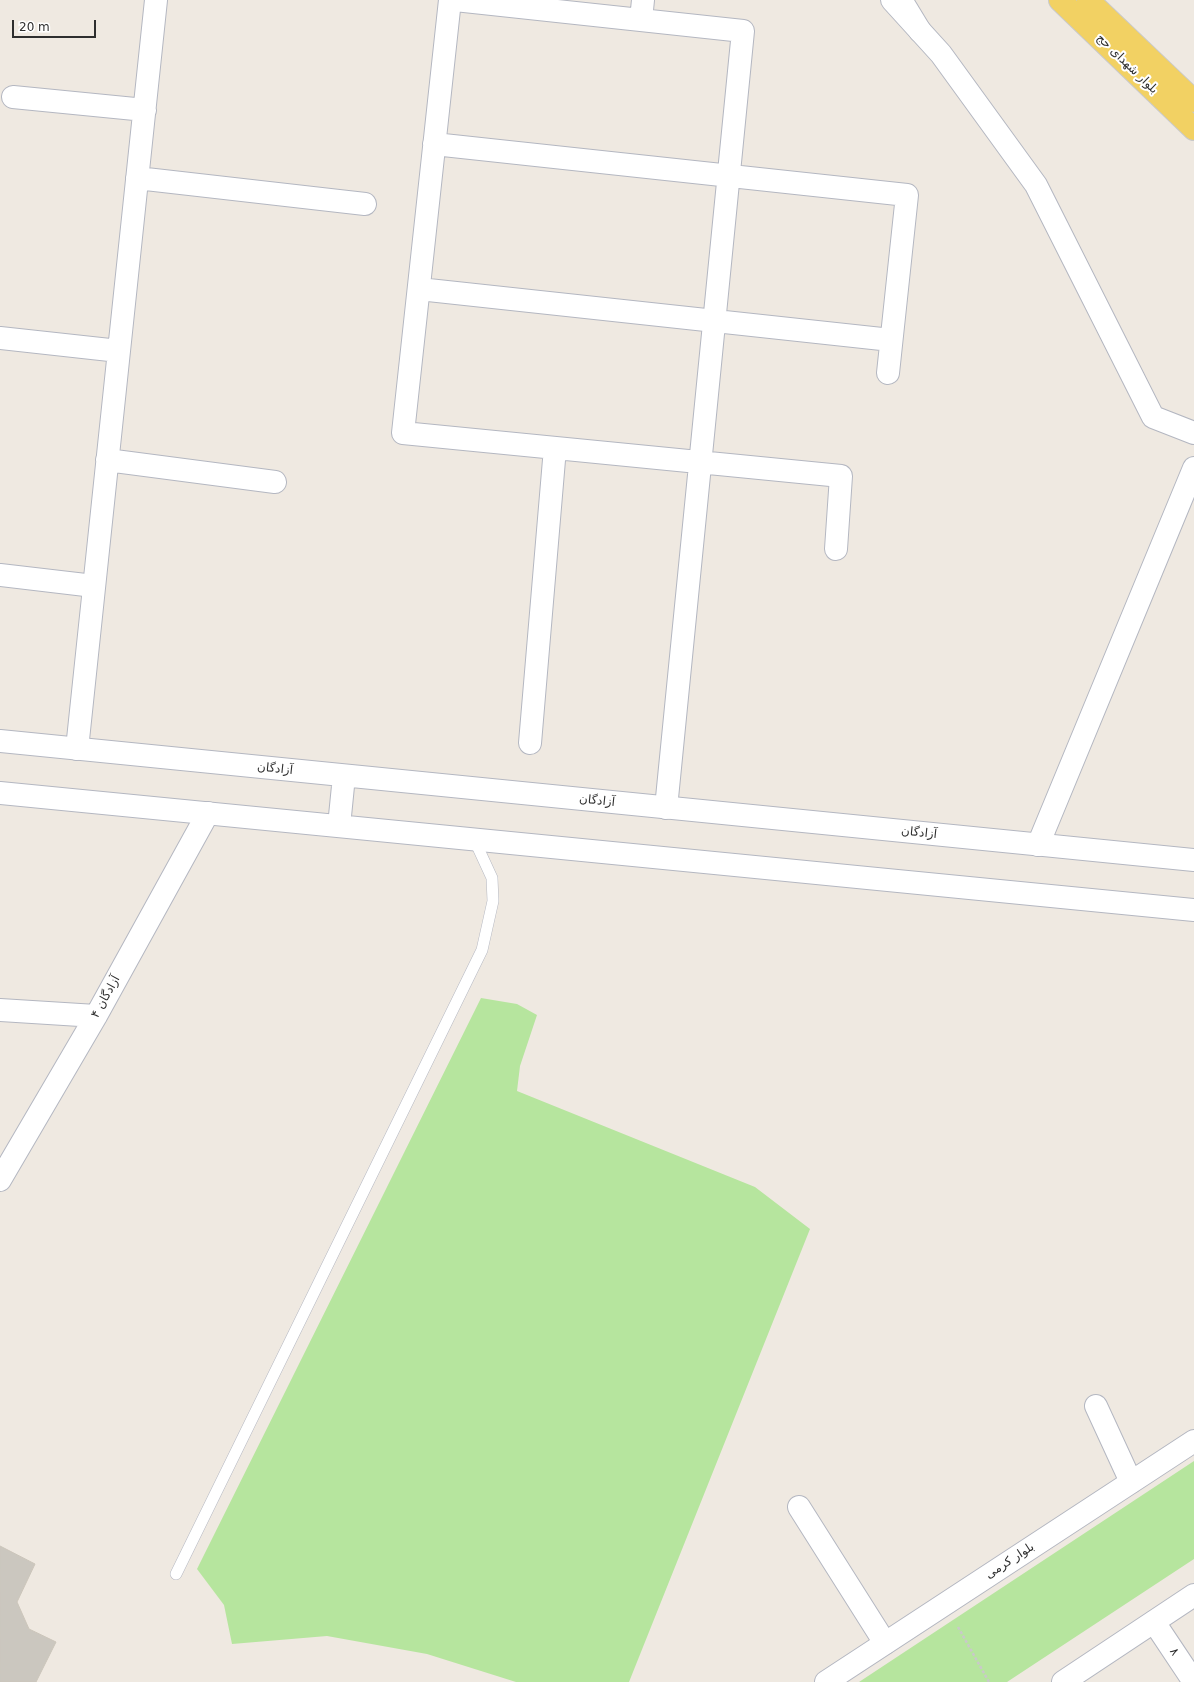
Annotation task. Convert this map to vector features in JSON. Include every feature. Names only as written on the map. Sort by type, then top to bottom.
[{"type":"main road","name":"بلوار شهدای حج","points":[[1060,0],[1194,129]]},
{"type":"main road","name":"بلوار شهدای حج","points":[[1088,0],[1194,101]]},
{"type":"street","points":[[77,749],[156,0]]},
{"type":"street","points":[[450,0],[403,433],[841,476],[836,549]]},
{"type":"street","points":[[455,0],[642,10],[742,31],[666,808]]},
{"type":"street","points":[[892,0],[941,54],[1036,184],[1153,417],[1194,433]]},
{"type":"street","points":[[904,0],[904,3],[920,31]]},
{"type":"street","points":[[13,97],[145,110]]},
{"type":"street","points":[[434,144],[907,195],[888,373]]},
{"type":"street","points":[[137,178],[364,204]]},
{"type":"street","points":[[419,289],[891,340]]},
{"type":"street","points":[[0,338],[119,351]]},
{"type":"street","points":[[530,743],[555,448]]},
{"type":"street","points":[[107,460],[275,482]]},
{"type":"street","points":[[1038,845],[1194,468]]},
{"type":"street","points":[[0,575],[94,586]]},
{"type":"street","name":"آزادگان","points":[[0,741],[1194,860]]},
{"type":"street","points":[[339,826],[344,776]]},
{"type":"street","points":[[0,793],[1194,910]]},
{"type":"street","name":"آزادگان ۴","points":[[0,1180],[96,1016],[208,813]]},
{"type":"street","points":[[0,1010],[96,1016]]},
{"type":"street","points":[[1096,1406],[1131,1482]]},
{"type":"street","name":"بلوار کرمی","points":[[826,1682],[1194,1441]]},
{"type":"street","points":[[799,1507],[885,1643]]},
{"type":"street","points":[[1063,1682],[1194,1595]]},
{"type":"street","name":"۸","points":[[1154,1622],[1194,1682]]},
{"type":"lane","points":[[176,1574],[482,950],[493,901],[492,878],[474,839]]},
{"type":"path","points":[[944,1604],[990,1682]]},
{"type":"green space","points":[[481,998],[517,1004],[537,1015],[520,1066],[517,1091],[755,1187],[810,1229],[629,1682],[516,1682],[427,1654],[327,1636],[232,1644],[224,1605],[197,1569]]},
{"type":"green space","points":[[1194,1461],[1194,1559],[1007,1682],[859,1682]]},
{"type":"building","points":[[0,1546],[35,1564],[17,1602],[29,1629],[56,1642],[36,1682],[0,1682]]}]
